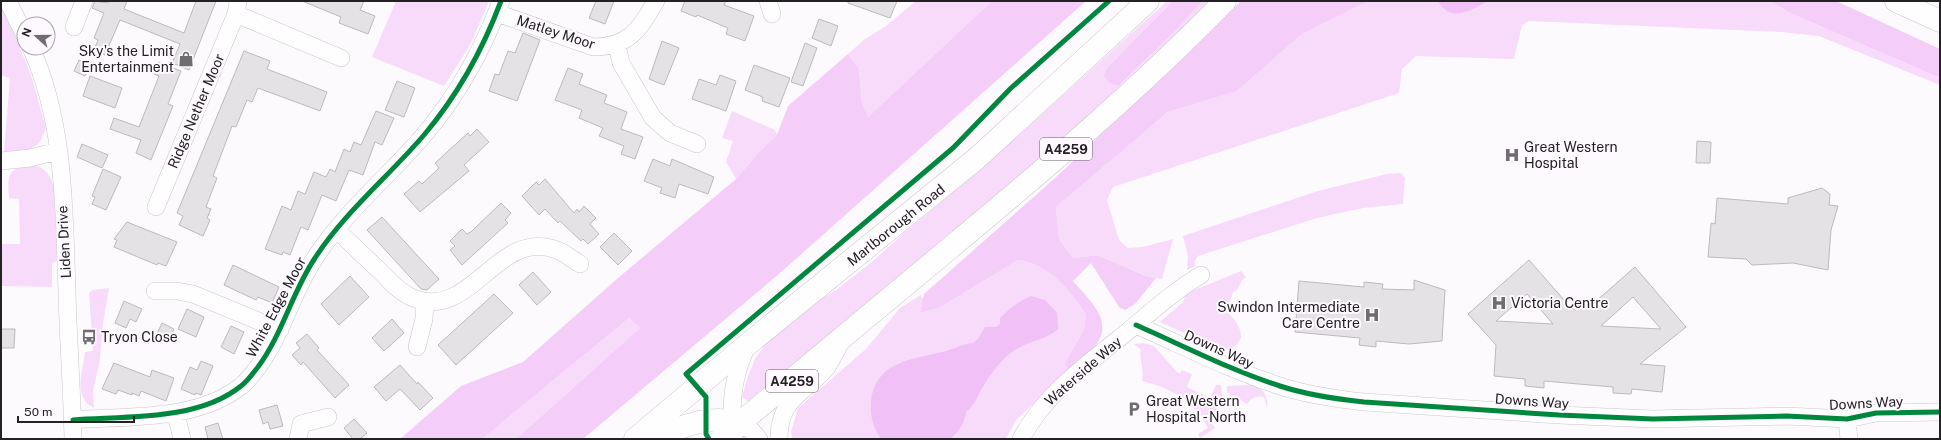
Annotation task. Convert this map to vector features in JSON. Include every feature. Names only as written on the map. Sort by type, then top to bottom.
[{"type":"main road","name":"Marlborough Road","points":[[635,439],[748,344],[976,160],[1148,1]]},
{"type":"main road","name":"A4259","points":[[733,430],[1105,116],[1183,44],[1225,1]]},
{"type":"main road","points":[[1896,1],[1940,21]]},
{"type":"main road","points":[[652,439],[706,419],[733,430]]},
{"type":"street","points":[[8,1],[16,18]]},
{"type":"street","points":[[74,27],[84,1]]},
{"type":"street","name":"Matley Moor","points":[[499,7],[593,47],[616,45],[630,37],[642,23],[656,1]]},
{"type":"street","name":"White Edge Moor","points":[[73,420],[176,414],[212,403],[241,386],[268,353],[308,269],[323,246],[424,135],[443,111],[479,52],[499,7]]},
{"type":"street","name":"Ridge Nether Moor","points":[[156,207],[237,8],[341,58]]},
{"type":"street","name":"Matley Moor","points":[[616,45],[621,63],[653,118],[670,133],[697,144]]},
{"type":"street","name":"Liden Drive","points":[[34,56],[48,98],[58,151],[66,268],[73,439]]},
{"type":"street","points":[[2,164],[58,151]]},
{"type":"street","points":[[337,230],[402,292],[425,302],[435,303],[461,293],[496,264],[511,254],[524,248],[536,247],[557,250],[580,264]]},
{"type":"street","name":"Waterside Way","points":[[1021,439],[1033,418],[1054,393],[1170,296],[1201,275]]},
{"type":"street","name":"White Edge Moor","points":[[155,290],[192,294],[280,330]]},
{"type":"street","points":[[417,347],[424,319],[425,302]]},
{"type":"street","name":"Downs Way","points":[[1136,325],[1262,380],[1303,393],[1334,399],[1613,418],[1674,419],[1786,416],[1847,419],[1876,413],[1940,412]]},
{"type":"street","points":[[779,439],[780,425],[787,405],[827,367],[844,337]]},
{"type":"street","points":[[748,344],[736,375],[733,430],[752,431],[759,439]]},
{"type":"street","points":[[176,414],[182,439]]},
{"type":"street","points":[[298,439],[301,424],[328,417]]},
{"type":"street","points":[[1847,419],[1848,439]]},
{"type":"shaded area","points":[[396,1],[489,1],[470,45],[444,86],[372,57]]},
{"type":"shaded area","points":[[916,1],[992,1],[868,117],[862,103],[859,69],[848,54],[865,39],[886,26]]},
{"type":"shaded area","points":[[992,1],[1086,1],[780,273],[583,439],[516,439],[640,328],[629,318],[482,439],[400,439],[461,386],[523,362],[618,278],[736,179],[758,153],[777,135],[788,106],[848,54],[859,69],[862,103],[868,117]]},
{"type":"shaded area","points":[[1167,1],[1173,1],[1107,68],[1121,85],[1203,1],[1214,1],[1102,107],[749,402],[742,397],[755,359],[768,340],[809,306],[836,290],[872,262],[905,232],[978,172]]},
{"type":"shaded area","points":[[1173,1],[1203,1],[1120,85],[1109,82],[1104,76],[1107,68]]},
{"type":"shaded area","points":[[1241,1],[1369,1],[1302,34],[1237,91],[1168,112],[1056,207],[1059,239],[1073,258],[1097,255],[1146,276],[1156,278],[1135,304],[1125,310],[1119,307],[1091,263],[1073,281],[1091,301],[1100,317],[1102,325],[1102,333],[1098,342],[1089,354],[1069,370],[1065,363],[1084,330],[1086,315],[1066,288],[1058,280],[1049,272],[1029,262],[1018,260],[939,308],[920,313],[924,294],[1054,179]]},
{"type":"shaded area","points":[[1369,1],[1770,1],[1790,13],[1940,78],[1940,85],[1819,36],[1782,32],[1529,21],[1522,25],[1514,59],[1416,56],[1402,69],[1399,93],[1113,187],[1107,200],[1119,240],[1128,248],[1143,247],[1173,239],[1162,279],[1146,276],[1097,255],[1073,258],[1059,239],[1056,207],[1168,112],[1237,91],[1302,34]]},
{"type":"shaded area","points":[[1438,1],[1488,1],[1468,11],[1455,13],[1449,12],[1443,8]]},
{"type":"shaded area","points":[[1770,1],[1836,1],[1940,49],[1940,78],[1790,13]]},
{"type":"shaded area","points":[[1,6],[16,38],[16,56],[23,56],[31,75],[46,128],[41,140],[37,145],[30,149],[4,153],[10,78],[1,75]]},
{"type":"shaded area","points":[[732,111],[775,130],[777,135],[758,153],[736,179],[726,162],[733,141],[722,138]]},
{"type":"shaded area","points":[[35,165],[48,173],[54,187],[57,261],[52,263],[52,287],[1,286],[1,244],[20,244],[19,199],[9,198],[9,177],[15,169]]},
{"type":"shaded area","points":[[1401,173],[1405,178],[1403,204],[1363,208],[1317,218],[1198,256],[1194,262],[1196,266],[1187,270],[1188,256],[1183,236],[1318,191],[1387,174]]},
{"type":"shaded area","points":[[1018,260],[1029,262],[1049,272],[1066,288],[1086,315],[1084,330],[1066,363],[1069,370],[1016,420],[1006,439],[792,439],[791,432],[798,408],[866,349],[900,308],[921,295],[923,299],[920,313],[939,308]]},
{"type":"shaded area","points":[[1241,271],[1246,277],[1242,280],[1237,290],[1233,292],[1226,312],[1232,317],[1241,333],[1240,340],[1233,347],[1220,349],[1160,322],[1183,302],[1185,296],[1191,289],[1192,291]]},
{"type":"shaded area","points":[[109,288],[103,323],[100,359],[93,391],[94,408],[87,403],[83,397],[80,383],[85,352],[93,351],[89,293],[93,290]]},
{"type":"shaded area","points":[[1031,296],[1045,300],[1057,313],[1058,329],[1047,336],[1017,348],[1003,360],[987,380],[973,405],[966,412],[963,423],[953,437],[950,439],[881,439],[873,423],[871,404],[874,389],[879,378],[887,370],[897,364],[909,360],[973,343],[978,339],[985,327],[996,327],[1000,324],[1000,318],[1007,311]]},
{"type":"shaded area","points":[[629,318],[640,328],[516,439],[482,439]]},
{"type":"shaded area","points":[[1143,343],[1154,346],[1180,374],[1182,370],[1192,374],[1187,387],[1210,398],[1216,385],[1221,385],[1222,395],[1226,397],[1221,406],[1217,407],[1217,412],[1211,421],[1215,428],[1200,438],[1198,434],[1208,428],[1196,410],[1189,403],[1172,392],[1142,381],[1143,372],[1140,356],[1141,350],[1134,344]]},
{"type":"shaded area","points":[[1251,385],[1260,389],[1265,394],[1267,409],[1264,397],[1259,396],[1254,398],[1247,404],[1227,392],[1227,386]]},
{"type":"building","points":[[95,1],[108,3],[109,1],[127,1],[124,9],[184,33],[196,1],[216,1],[189,70],[172,63],[180,44],[120,20],[105,55],[94,50],[98,40],[94,38],[104,13],[92,8]]},
{"type":"building","points":[[302,1],[364,1],[360,10],[375,16],[368,34],[339,23],[341,17]]},
{"type":"building","points":[[596,1],[614,1],[605,24],[589,18]]},
{"type":"building","points":[[685,1],[726,1],[724,5],[754,16],[745,41],[726,34],[728,28],[697,15],[696,17],[681,11]]},
{"type":"building","points":[[848,1],[897,1],[890,18],[848,3]]},
{"type":"building","points":[[819,19],[838,26],[831,46],[812,38]]},
{"type":"building","points":[[523,33],[540,40],[517,101],[489,91],[495,74],[499,75],[508,51],[515,53]]},
{"type":"building","points":[[662,41],[679,48],[664,85],[649,79]]},
{"type":"building","points":[[805,43],[817,48],[803,86],[791,82]]},
{"type":"building","points":[[244,51],[270,61],[267,69],[327,92],[320,111],[258,88],[252,102],[247,100],[236,127],[232,126],[213,176],[217,178],[206,207],[211,209],[207,218],[210,220],[203,236],[179,225],[183,216],[177,213]]},
{"type":"building","points":[[79,60],[90,65],[85,76],[74,71]]},
{"type":"building","points":[[158,62],[181,71],[168,104],[173,106],[151,160],[136,153],[141,140],[110,129],[114,118],[139,127],[159,76],[154,74]]},
{"type":"building","points":[[754,65],[790,78],[779,107],[762,101],[763,97],[745,90]]},
{"type":"building","points":[[568,68],[583,74],[579,84],[607,95],[604,103],[627,112],[621,129],[643,137],[635,159],[621,154],[624,146],[599,136],[603,128],[579,118],[582,110],[555,100]]},
{"type":"building","points":[[720,75],[736,81],[726,111],[692,99],[699,79],[716,85]]},
{"type":"building","points":[[90,76],[122,88],[115,108],[83,96]]},
{"type":"building","points":[[397,81],[415,88],[404,117],[385,110]]},
{"type":"building","points":[[376,111],[394,118],[382,145],[375,142],[363,175],[349,170],[336,201],[322,195],[308,230],[301,227],[290,255],[283,252],[282,255],[265,249],[282,206],[291,210],[298,191],[305,194],[314,172],[326,177],[330,169],[335,172],[344,149],[350,152],[354,142],[361,145]]},
{"type":"building","points":[[477,129],[489,142],[464,165],[469,171],[420,212],[404,194],[419,181],[422,184],[439,168],[435,163],[468,133],[470,136]]},
{"type":"building","points":[[1697,141],[1711,142],[1710,163],[1696,163]]},
{"type":"building","points":[[82,144],[108,155],[102,168],[77,157]]},
{"type":"building","points":[[653,159],[670,166],[672,159],[714,177],[708,194],[679,184],[675,198],[660,193],[662,188],[644,181]]},
{"type":"building","points":[[103,169],[121,177],[106,210],[92,204],[95,197],[92,196]]},
{"type":"building","points":[[545,179],[574,213],[577,209],[579,212],[584,206],[596,218],[590,224],[599,234],[588,244],[583,239],[581,241],[560,221],[558,223],[545,209],[539,215],[522,196],[536,182],[539,185]]},
{"type":"building","points":[[1822,188],[1830,194],[1829,205],[1838,206],[1831,230],[1828,270],[1793,263],[1752,265],[1746,259],[1708,257],[1711,223],[1715,224],[1717,198],[1788,204],[1788,198]]},
{"type":"building","points":[[501,203],[511,213],[505,220],[508,223],[462,265],[450,250],[455,246],[450,241],[462,229],[467,234],[472,231]]},
{"type":"building","points":[[382,217],[439,279],[427,290],[421,289],[367,230]]},
{"type":"building","points":[[127,222],[177,242],[166,266],[158,263],[157,265],[114,247],[117,240],[114,239]]},
{"type":"building","points":[[614,233],[632,251],[618,265],[600,247]]},
{"type":"building","points":[[1529,260],[1572,309],[1587,309],[1635,267],[1686,327],[1640,364],[1665,366],[1662,392],[1632,389],[1631,394],[1613,393],[1613,387],[1544,381],[1544,388],[1525,386],[1525,379],[1494,376],[1496,345],[1468,314]],"holes":[[[1527,294],[1553,324],[1496,321]],[[1633,297],[1661,329],[1601,326]]]},
{"type":"building","points":[[233,265],[279,287],[272,303],[258,297],[256,300],[224,285]]},
{"type":"building","points":[[533,272],[551,292],[537,305],[519,285]]},
{"type":"building","points":[[350,276],[369,297],[339,325],[321,304]]},
{"type":"building","points":[[1414,280],[1445,290],[1442,341],[1409,344],[1376,341],[1376,347],[1359,345],[1360,338],[1295,332],[1299,281],[1364,287],[1364,282],[1383,284],[1382,289],[1414,290]]},
{"type":"building","points":[[494,294],[513,313],[456,365],[438,345]]},
{"type":"building","points":[[124,301],[142,309],[136,322],[130,319],[126,328],[115,323]]},
{"type":"building","points":[[187,309],[204,317],[196,337],[178,329]]},
{"type":"building","points":[[392,319],[404,333],[384,351],[372,338]]},
{"type":"building","points":[[162,323],[174,329],[168,341],[156,336]]},
{"type":"building","points":[[231,326],[244,332],[234,354],[221,347]]},
{"type":"building","points":[[1,329],[15,329],[14,348],[1,348]]},
{"type":"building","points":[[307,334],[319,348],[317,350],[349,385],[335,398],[303,362],[301,365],[292,355],[300,348],[296,343]]},
{"type":"building","points":[[201,361],[213,366],[201,395],[196,393],[195,395],[181,389],[190,367],[197,370]]},
{"type":"building","points":[[114,363],[150,377],[152,370],[174,378],[166,401],[141,391],[139,396],[118,390],[116,394],[102,389]]},
{"type":"building","points":[[400,365],[417,384],[418,382],[433,398],[420,410],[400,389],[386,401],[374,387]]},
{"type":"building","points":[[277,405],[283,426],[270,429],[268,422],[263,424],[259,410]]},
{"type":"building","points":[[354,419],[367,433],[360,439],[353,439],[344,428]]},
{"type":"building","points":[[218,423],[223,439],[208,439],[205,427]]},
{"type":"cycle path","points":[[73,420],[138,417],[183,411],[204,406],[224,397],[246,382],[267,354],[307,271],[327,241],[353,210],[424,135],[458,88],[486,37],[501,1]]},
{"type":"cycle path","points":[[709,439],[706,434],[706,397],[686,374],[953,148],[1011,88],[1109,1]]},
{"type":"cycle path","points":[[1136,325],[1261,380],[1301,392],[1343,400],[1559,415],[1653,419],[1786,416],[1847,419],[1876,413],[1940,412]]},
{"type":"place","name":"Sky's the Limit Entertainment","points":[[186,59]]},
{"type":"place","name":"Great Western Hospital","points":[[1512,155]]},
{"type":"place","name":"Victoria Centre","points":[[1499,303]]},
{"type":"place","name":"Swindon Intermediate Care Centre","points":[[1372,315]]},
{"type":"place","name":"Tryon Close","points":[[89,337]]},
{"type":"place","name":"Great Western Hospital - North","points":[[1134,409]]}]
